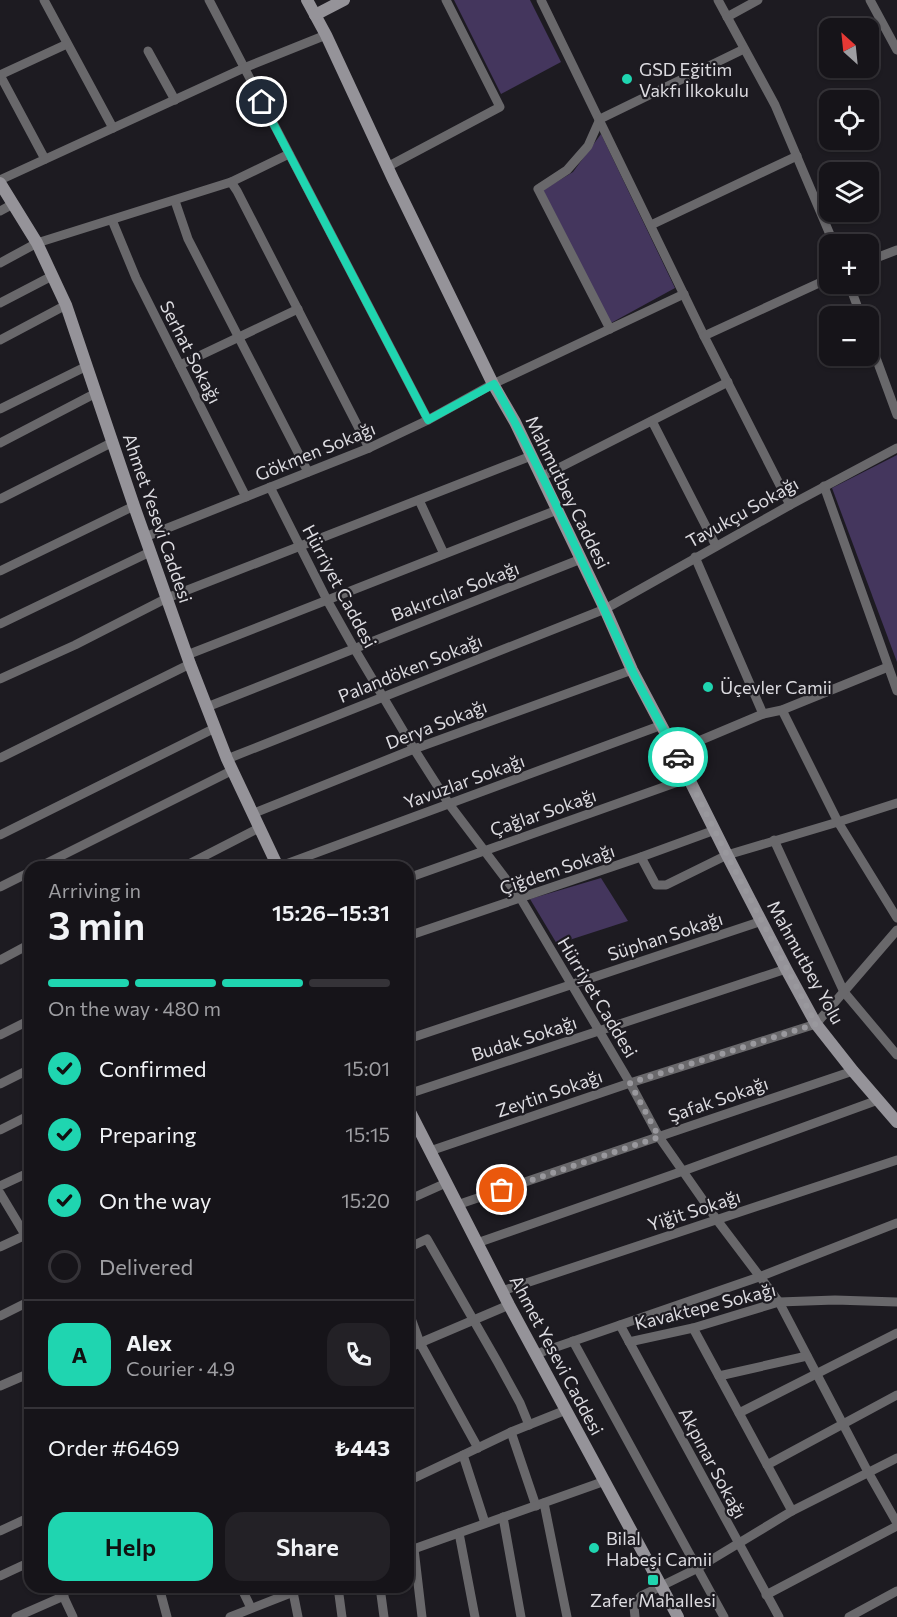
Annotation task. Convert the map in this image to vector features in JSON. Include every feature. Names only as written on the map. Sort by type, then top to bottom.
[{"type":"street","points":[[44,0],[113,128]]},
{"type":"street","points":[[209,0],[428,420]]},
{"type":"street","name":"Mahmutbey Caddesi","points":[[307,0],[326,35],[387,167],[515,422],[632,670],[752,901]]},
{"type":"street","points":[[315,15],[344,0]]},
{"type":"street","points":[[387,167],[500,106],[446,0]]},
{"type":"street","points":[[541,0],[704,336],[790,505]]},
{"type":"street","points":[[718,0],[775,105],[830,234]]},
{"type":"street","points":[[727,17],[758,0]]},
{"type":"street","points":[[870,0],[897,50]]},
{"type":"street","points":[[0,181],[244,68],[326,35]]},
{"type":"street","points":[[45,159],[0,75],[68,44]]},
{"type":"street","points":[[610,329],[538,189],[567,170],[588,146],[600,119],[744,49]]},
{"type":"street","points":[[148,51],[174,100]]},
{"type":"street","points":[[0,262],[38,243],[231,182],[289,154]]},
{"type":"street","points":[[651,225],[797,156]]},
{"type":"street","name":"Ahmet Yesevi Caddesi","points":[[0,181],[38,243],[66,305],[188,659],[230,765],[275,861]]},
{"type":"street","points":[[231,182],[369,448]]},
{"type":"street","points":[[175,201],[188,239],[308,472]]},
{"type":"street","points":[[0,211],[13,204]]},
{"type":"street","name":"Serhat Sokağı","points":[[112,220],[136,278],[246,497]]},
{"type":"street","points":[[879,257],[897,250]]},
{"type":"street","points":[[0,303],[52,276]]},
{"type":"street","points":[[704,336],[819,283]]},
{"type":"street","name":"Gökmen Sokağı","points":[[145,537],[369,448],[428,420],[494,384],[684,294]]},
{"type":"street","points":[[0,340],[66,305]]},
{"type":"street","points":[[180,365],[298,309]]},
{"type":"street","points":[[0,409],[87,366]]},
{"type":"street","points":[[879,366],[897,415]]},
{"type":"street","points":[[541,477],[728,382]]},
{"type":"street","points":[[0,443],[96,393]]},
{"type":"street","points":[[652,421],[716,546]]},
{"type":"street","points":[[0,499],[112,442]]},
{"type":"street","name":"Tavukçu Sokağı","points":[[605,609],[695,557],[897,448]]},
{"type":"street","points":[[0,679],[75,645],[166,598],[531,456]]},
{"type":"street","points":[[824,486],[897,692]]},
{"type":"street","name":"Hürriyet Caddesi","points":[[270,487],[327,600],[414,749],[450,804],[520,899],[630,1083],[659,1137],[717,1220],[779,1302],[897,1524]]},
{"type":"street","points":[[419,500],[444,554]]},
{"type":"street","points":[[0,571],[134,506]]},
{"type":"street","points":[[0,758],[188,659],[327,600],[557,510]]},
{"type":"street","points":[[0,624],[150,552]]},
{"type":"street","points":[[695,557],[763,714]]},
{"type":"street","name":"Bakırcılar Sokağı","points":[[207,707],[581,559]]},
{"type":"street","name":"Palandöken Sokağı","points":[[50,861],[230,765],[383,696],[605,609]]},
{"type":"street","points":[[675,751],[763,714],[782,710],[888,667]]},
{"type":"street","name":"Derya Sokağı","points":[[252,814],[414,749],[632,670]]},
{"type":"street","points":[[782,710],[838,822],[897,918]]},
{"type":"street","name":"Yavuzlar Sokağı","points":[[294,861],[662,725]]},
{"type":"street","points":[[0,835],[215,728]]},
{"type":"street","name":"Çağlar Sokağı","points":[[414,876],[689,778]]},
{"type":"street","points":[[641,857],[656,885],[666,885],[727,855],[897,803]]},
{"type":"street","points":[[195,861],[259,828]]},
{"type":"street","name":"Çiğdem Sokağı","points":[[414,934],[715,830]]},
{"type":"street","points":[[774,840],[844,992],[897,1055]]},
{"type":"street","points":[[0,887],[24,875]]},
{"type":"street","name":"Mahmutbey Yolu","points":[[752,901],[816,1024],[897,1122]]},
{"type":"street","name":"Süphan Sokağı","points":[[414,1037],[762,921]]},
{"type":"street","points":[[816,1024],[897,930]]},
{"type":"street","points":[[0,960],[24,947]]},
{"type":"street","name":"Budak Sokağı","points":[[414,1092],[786,969]]},
{"type":"street","points":[[0,1035],[24,1023]]},
{"type":"street","name":"Zeytin Sokağı","points":[[430,1151],[630,1083],[816,1024]]},
{"type":"street","name":"Şafak Sokağı","points":[[458,1205],[853,1071]]},
{"type":"street","points":[[0,1084],[24,1073]]},
{"type":"street","points":[[477,1243],[878,1100]]},
{"type":"street","points":[[0,1130],[24,1118]]},
{"type":"street","name":"Ahmet Yesevi Caddesi","points":[[414,1123],[509,1305],[678,1617]]},
{"type":"street","name":"Yiğit Sokağı","points":[[502,1291],[897,1160]]},
{"type":"street","points":[[0,1186],[24,1175]]},
{"type":"street","points":[[414,1197],[446,1183]]},
{"type":"street","points":[[0,1193],[24,1231]]},
{"type":"street","points":[[536,1354],[759,1276],[897,1223]]},
{"type":"street","points":[[0,1247],[24,1238]]},
{"type":"street","points":[[414,1245],[427,1239],[520,1403],[529,1425]]},
{"type":"street","name":"Kavaktepe Sokağı","points":[[629,1342],[693,1328],[779,1302],[835,1300],[897,1302]]},
{"type":"street","points":[[0,1316],[24,1304]]},
{"type":"street","points":[[414,1346],[509,1305]]},
{"type":"street","name":"Akpınar Sokağı","points":[[620,1325],[779,1617]]},
{"type":"street","points":[[414,1326],[420,1343],[478,1448]]},
{"type":"street","points":[[693,1328],[792,1511]]},
{"type":"street","points":[[739,1413],[897,1333]]},
{"type":"street","points":[[573,1341],[724,1617]]},
{"type":"street","points":[[719,1376],[807,1356]]},
{"type":"street","points":[[0,1386],[24,1376]]},
{"type":"street","points":[[767,1465],[897,1395]]},
{"type":"street","points":[[414,1478],[511,1432],[566,1410]]},
{"type":"street","points":[[511,1432],[540,1504],[567,1617]]},
{"type":"street","points":[[463,1455],[485,1523]]},
{"type":"street","points":[[635,1617],[634,1607],[641,1596],[696,1569],[792,1511],[897,1458]]},
{"type":"street","points":[[414,1549],[604,1481]]},
{"type":"street","points":[[503,1517],[521,1617]]},
{"type":"street","points":[[0,1531],[24,1523]]},
{"type":"street","points":[[766,1594],[897,1524]]},
{"type":"street","points":[[459,1533],[475,1617]]},
{"type":"street","points":[[0,1576],[24,1565]]},
{"type":"street","points":[[414,1568],[422,1617]]},
{"type":"street","points":[[852,1616],[897,1591]]},
{"type":"street","points":[[62,1593],[73,1617]]},
{"type":"street","points":[[161,1593],[167,1617]]},
{"type":"street","points":[[244,1593],[251,1608]]},
{"type":"street","points":[[230,1617],[284,1593]]},
{"type":"street","points":[[294,1593],[298,1617]]},
{"type":"street","points":[[339,1593],[342,1617]]},
{"type":"street","points":[[382,1593],[384,1617]]},
{"type":"street","points":[[16,1617],[64,1596]]},
{"type":"shaded area","points":[[454,0],[530,0],[561,62],[501,94]]},
{"type":"shaded area","points":[[601,134],[675,288],[611,323],[543,190],[573,172]]},
{"type":"shaded area","points":[[897,455],[897,662],[832,488]]},
{"type":"shaded area","points":[[601,878],[628,921],[557,944],[530,899]]},
{"type":"way so far","points":[[502,1190],[659,1137],[630,1083],[816,1024],[678,757]]},
{"type":"place","name":"GSD Eğitim Vakfı İlkokulu","points":[[627,79]]},
{"type":"place","name":"Üçevler Camii","points":[[708,687]]},
{"type":"place","name":"Bilal Habeşi Camii","points":[[594,1548]]},
{"type":"place","name":"Zafer Mahallesi","points":[[653,1580]]},
{"type":"route","points":[[262,102],[428,420],[494,384],[515,422],[632,670],[678,757]]}]
